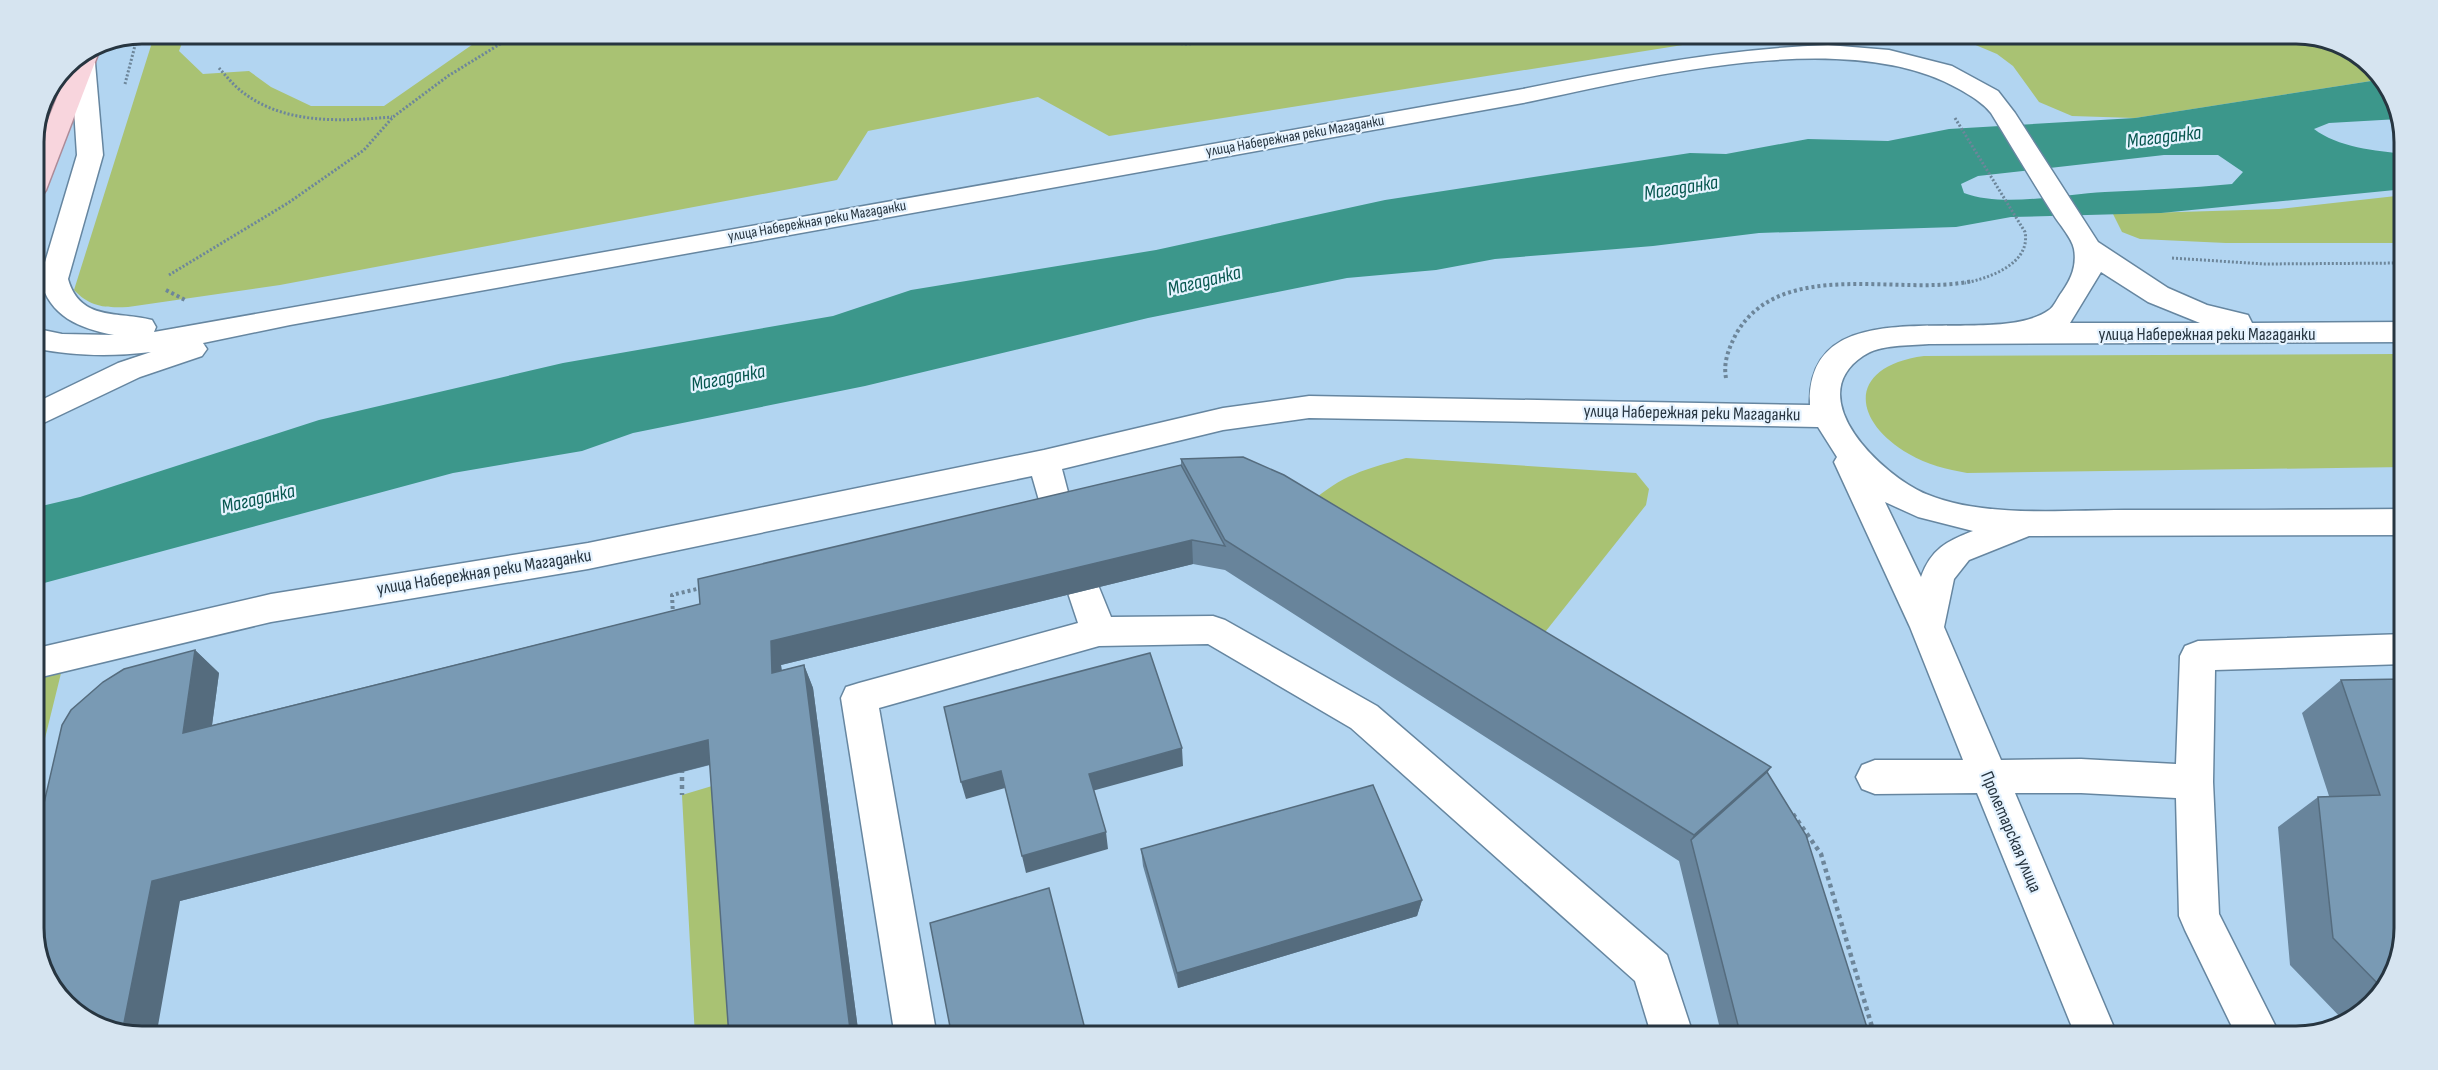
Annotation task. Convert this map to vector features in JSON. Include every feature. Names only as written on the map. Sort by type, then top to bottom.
[{"type":"main road","points":[[44,162],[82,64]]},
{"type":"street","name":"улица Набережная реки Магаданки","points":[[290,315],[1523,96],[1640,72],[1753,56],[1842,54],[1901,59],[1959,78],[1996,102],[2088,248],[2087,275],[2060,317],[2010,335]]},
{"type":"street","points":[[85,61],[90,155],[54,279],[60,300],[73,311],[87,318],[134,327],[290,315]]},
{"type":"street","points":[[2088,248],[2136,284],[2192,310],[2228,320],[2331,334]]},
{"type":"street","points":[[44,339],[79,344],[173,339],[290,315]]},
{"type":"street","points":[[44,412],[129,370],[290,315]]},
{"type":"street","name":"улица Набережная реки Магаданки","points":[[44,661],[271,608],[588,556],[1044,462],[1222,419],[1309,407],[1734,414],[1835,430],[1824,391],[1831,368],[1851,349],[1873,340],[1929,334],[2394,332]]},
{"type":"street","points":[[1835,430],[1874,478],[1900,496],[1933,510],[1972,519],[2027,523],[2394,522]]},
{"type":"street","name":"Пролетарская улица","points":[[1835,430],[1927,627],[2092,1026]]},
{"type":"street","points":[[1044,462],[1059,519]]},
{"type":"street","points":[[1927,627],[1938,576],[1957,551],[2027,523]]},
{"type":"street","points":[[1084,590],[1099,632]]},
{"type":"street","points":[[914,1026],[859,698],[1099,632],[1213,630],[1365,717],[1652,969],[1670,1026]]},
{"type":"street","points":[[2254,1026],[2199,916],[2194,782],[2198,656],[2394,649]]},
{"type":"street","points":[[1875,777],[2081,776],[2194,782]]},
{"type":"path","points":[[170,275],[288,203],[364,150],[393,117],[448,76],[500,44]]},
{"type":"path","points":[[219,68],[246,95],[288,115],[341,121],[393,117]]},
{"type":"path","points":[[1734,414],[1724,372],[1728,348],[1754,310],[1773,298],[1807,289],[1846,284],[1929,285],[1993,277],[2008,269],[2019,255],[2027,239],[2025,232],[1950,110]]},
{"type":"path","points":[[2161,256],[2235,263],[2394,263]]},
{"type":"shaded area","points":[[152,44],[182,44],[179,51],[203,74],[249,71],[271,87],[311,106],[384,106],[473,44],[1689,44],[1109,136],[1038,97],[868,131],[837,180],[280,285],[128,307],[98,305],[86,300],[74,290]]},
{"type":"shaded area","points":[[1973,44],[2315,45],[2345,57],[2361,68],[2373,81],[2135,118],[2072,116],[2039,102],[2013,66],[1997,54]]},
{"type":"shaded area","points":[[2394,196],[2394,243],[2226,243],[2140,239],[2122,232],[2113,214],[2279,209]]},
{"type":"shaded area","points":[[2394,354],[2394,467],[1967,473],[1945,468],[1909,454],[1890,440],[1876,426],[1868,411],[1866,396],[1870,382],[1881,371],[1899,362],[1924,356]]},
{"type":"shaded area","points":[[1406,458],[1636,473],[1649,489],[1646,505],[1538,641],[1310,503],[1344,479]]},
{"type":"shaded area","points":[[65,657],[44,742],[44,662]]},
{"type":"shaded area","points":[[722,783],[741,1026],[694,1026],[682,795]]},
{"type":"water","name":"Магаданка","points":[[2373,81],[2384,98],[2392,119],[2329,123],[2314,129],[2345,144],[2394,153],[2394,190],[2161,213],[2011,217],[1956,227],[1759,233],[1653,246],[1495,259],[1436,270],[1347,278],[1148,318],[865,386],[633,433],[582,451],[453,473],[44,583],[44,505],[80,497],[319,420],[563,363],[833,316],[911,290],[1156,250],[1385,200],[1690,153],[1726,154],[1808,139],[1888,141],[1949,129],[2135,118]],"holes":[[[2164,155],[2218,155],[2243,172],[2232,184],[2015,200],[1964,193],[1961,184],[1978,176]]]},
{"type":"building","points":[[1243,457],[1284,475],[1771,767],[1694,835],[1225,540],[1181,459]]},
{"type":"building","points":[[1181,465],[1225,546],[1192,540],[771,641],[772,673],[804,665],[850,1026],[728,1026],[708,740],[152,881],[124,1025],[93,1013],[72,998],[64,988],[54,972],[45,947],[44,803],[62,725],[71,710],[103,682],[124,669],[195,650],[183,733],[700,604],[698,579]]},
{"type":"building","points":[[1150,653],[1182,748],[1089,774],[1106,832],[1022,856],[1001,771],[961,782],[944,707]]},
{"type":"building","points":[[2394,679],[2393,947],[2387,966],[2378,984],[2333,938],[2318,797],[2380,795],[2341,680]]},
{"type":"building","points":[[1767,772],[1806,835],[1867,1026],[1738,1026],[1691,840]]},
{"type":"building","points":[[1373,785],[1422,900],[1177,973],[1141,849]]},
{"type":"building","points":[[1049,888],[1084,1026],[950,1026],[930,923]]}]
